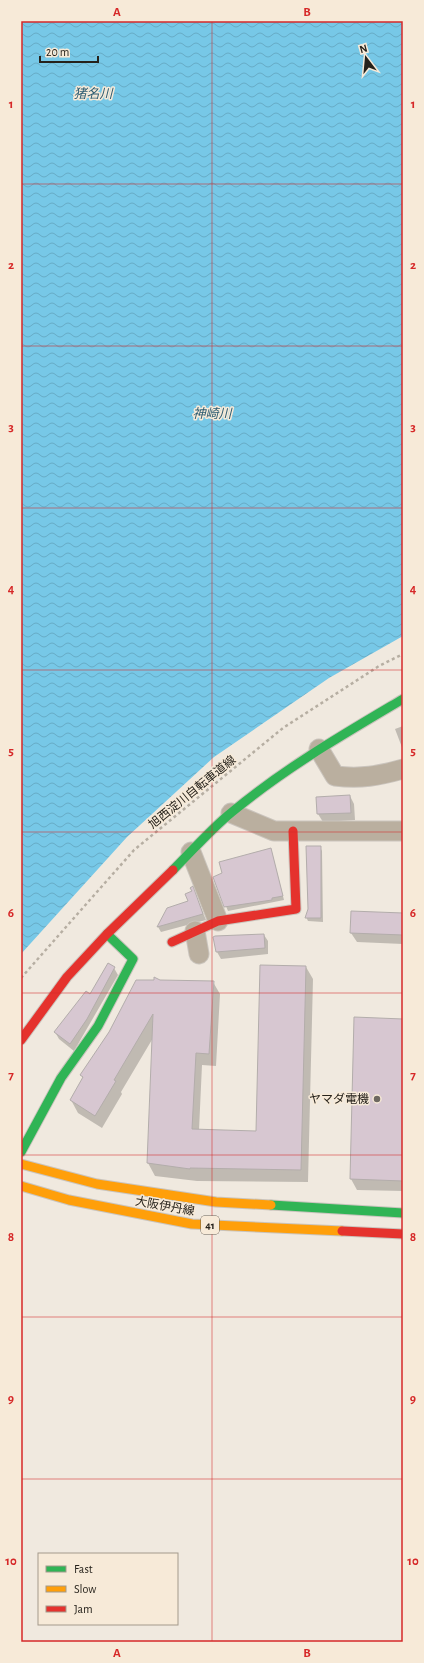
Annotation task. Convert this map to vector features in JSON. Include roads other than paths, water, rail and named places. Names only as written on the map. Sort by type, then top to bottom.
[{"type":"street","points":[[21,1040],[67,977],[107,934],[232,813],[319,749],[403,699]]},
{"type":"street","points":[[319,749],[335,776],[356,778],[403,769]]},
{"type":"street","points":[[232,813],[274,830],[403,831]]},
{"type":"street","points":[[172,942],[218,921],[296,909],[293,831]]},
{"type":"street","points":[[191,852],[218,921]]},
{"type":"street","points":[[194,931],[199,954]]},
{"type":"street","points":[[21,1152],[61,1078],[98,1026],[133,960],[107,934]]},
{"type":"street","name":"大阪伊丹線","points":[[21,1164],[97,1184],[216,1202],[403,1213]]},
{"type":"street","name":"大阪伊丹線","points":[[21,1186],[69,1200],[192,1224],[403,1234]]},
{"type":"water","name":"神崎川","points":[[21,21],[403,21],[403,636],[329,678],[214,757],[127,837],[21,954]]},
{"type":"place","name":"ヤマダ電機","points":[[377,1099]]},
{"type":"water label","name":"猪名川","points":[[93,93]]}]
